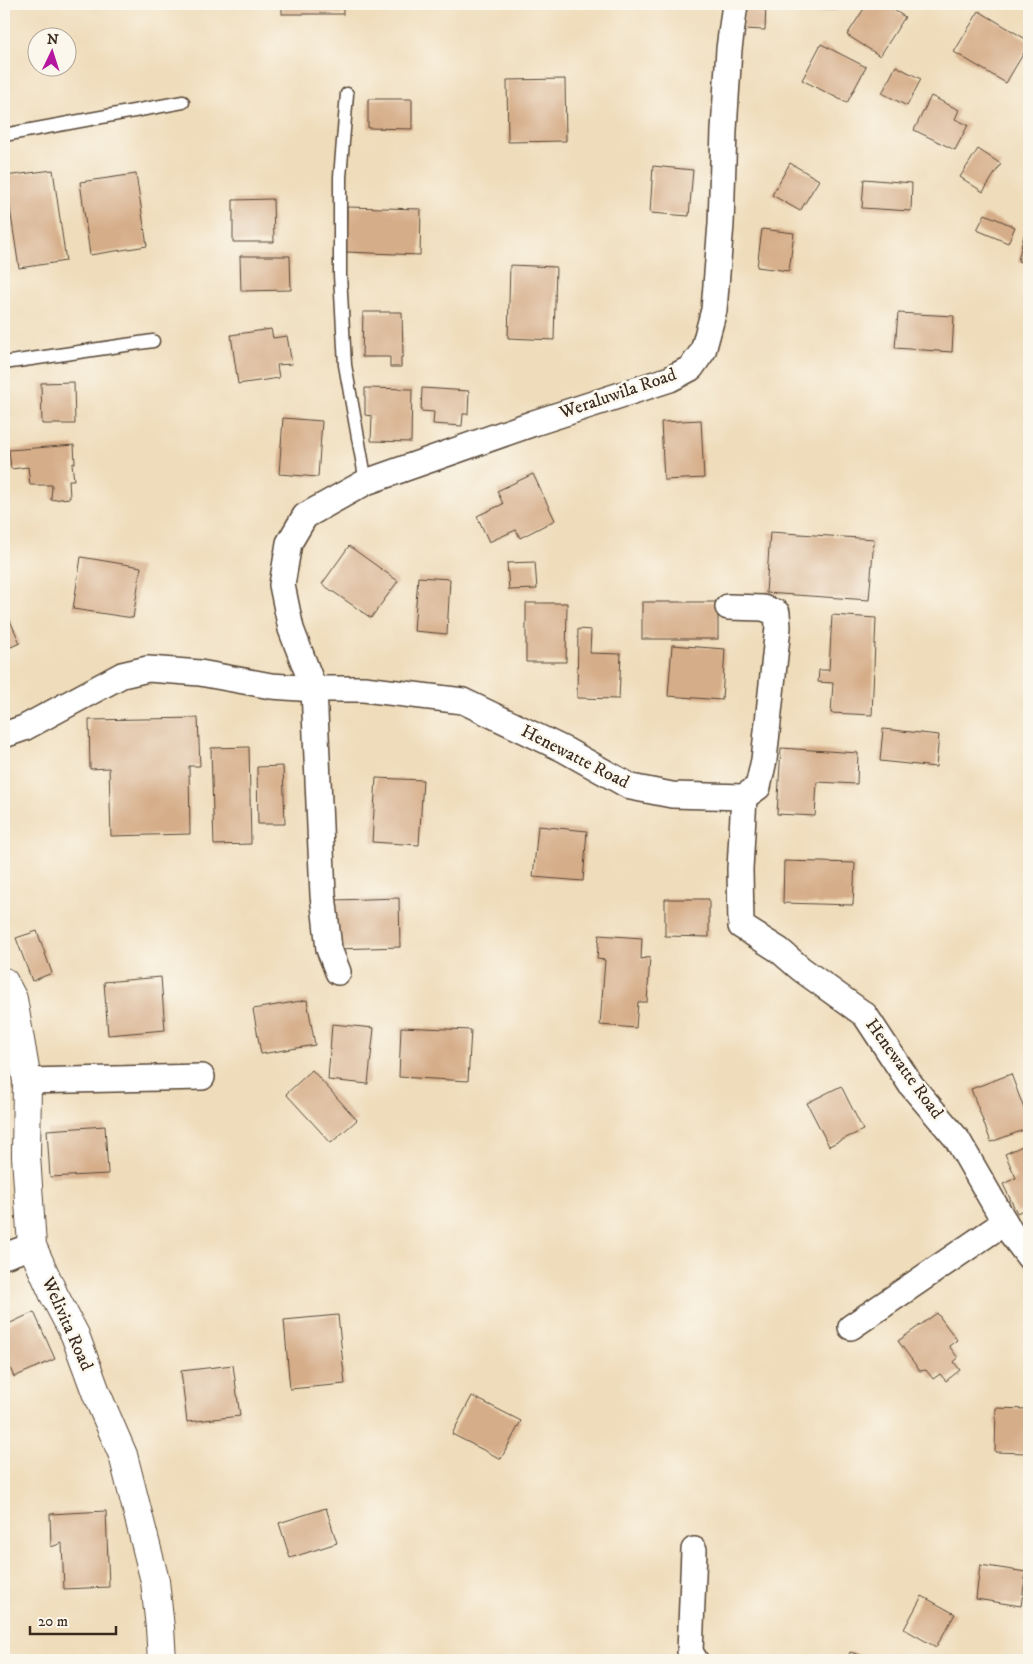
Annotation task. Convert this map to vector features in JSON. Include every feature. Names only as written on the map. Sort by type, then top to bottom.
[{"type":"street","name":"Weraluwila Road","points":[[366,482],[534,423],[670,379],[691,368],[703,351],[714,310],[728,67],[735,4]]},
{"type":"street","points":[[338,972],[329,949],[323,895],[314,689],[291,629],[282,585],[288,543],[305,516],[366,482]]},
{"type":"street","points":[[728,607],[763,608],[777,613],[778,626],[764,760],[758,787],[744,797]]},
{"type":"street","name":"Henewatte Road","points":[[4,734],[24,728],[122,676],[148,669],[200,673],[271,686],[314,689],[364,689],[463,701],[565,750],[631,787],[672,795],[744,797],[740,869],[741,926],[779,950],[801,969],[865,1015],[911,1085],[957,1139],[1005,1222],[1029,1257]]},
{"type":"street","name":"Welivita Road","points":[[4,982],[13,999],[27,1081],[26,1156],[32,1246],[54,1295],[75,1335],[97,1395],[123,1455],[155,1581],[162,1660]]},
{"type":"street","points":[[27,1081],[202,1077]]},
{"type":"street","points":[[851,1327],[1005,1222]]},
{"type":"street","points":[[4,1256],[32,1246]]},
{"type":"street","points":[[694,1550],[690,1652],[695,1660]]},
{"type":"lane","points":[[347,94],[340,177],[340,275],[345,365],[366,482]]},
{"type":"lane","points":[[4,135],[183,102]]},
{"type":"lane","points":[[4,363],[153,341]]},
{"type":"building","points":[[282,4],[343,4],[343,14],[282,14]]},
{"type":"building","points":[[744,4],[766,5],[765,30],[743,29]]},
{"type":"building","points":[[797,4],[837,4],[837,10],[797,9]]},
{"type":"building","points":[[867,4],[884,4],[905,17],[880,56],[847,35]]},
{"type":"building","points":[[979,11],[1029,41],[1006,83],[954,52]]},
{"type":"building","points":[[821,44],[866,67],[847,103],[802,80]]},
{"type":"building","points":[[896,66],[921,79],[907,106],[882,93]]},
{"type":"building","points":[[565,79],[566,141],[508,142],[507,80]]},
{"type":"building","points":[[931,96],[959,110],[955,119],[968,125],[955,150],[914,130]]},
{"type":"building","points":[[368,99],[412,99],[412,129],[368,128]]},
{"type":"building","points":[[978,149],[1001,164],[983,192],[960,177]]},
{"type":"building","points":[[790,163],[819,180],[800,211],[772,195]]},
{"type":"building","points":[[653,166],[693,170],[689,216],[650,213]]},
{"type":"building","points":[[53,170],[66,261],[19,268],[5,176]]},
{"type":"building","points":[[136,174],[147,246],[90,255],[80,182]]},
{"type":"building","points":[[864,179],[912,183],[911,211],[862,208]]},
{"type":"building","points":[[273,199],[274,242],[233,242],[233,200]]},
{"type":"building","points":[[347,207],[421,209],[420,255],[346,252]]},
{"type":"building","points":[[985,214],[1015,227],[1008,243],[977,230]]},
{"type":"building","points":[[1027,222],[1029,222],[1029,264],[1018,261]]},
{"type":"building","points":[[762,229],[794,233],[789,271],[757,267]]},
{"type":"building","points":[[240,256],[290,256],[291,290],[241,291]]},
{"type":"building","points":[[510,265],[556,267],[554,340],[508,338]]},
{"type":"building","points":[[363,312],[402,312],[403,357],[401,357],[401,367],[390,367],[390,357],[362,357]]},
{"type":"building","points":[[898,313],[954,316],[952,352],[895,348]]},
{"type":"building","points":[[271,329],[273,338],[287,336],[292,364],[277,365],[279,378],[238,384],[231,335]]},
{"type":"building","points":[[74,382],[75,424],[42,424],[41,383]]},
{"type":"building","points":[[365,388],[412,389],[411,442],[371,441],[372,416],[365,415]]},
{"type":"building","points":[[422,388],[469,391],[468,414],[463,414],[462,426],[433,424],[434,412],[421,411]]},
{"type":"building","points":[[283,418],[322,421],[318,477],[279,474]]},
{"type":"building","points":[[701,420],[704,478],[664,480],[661,422]]},
{"type":"building","points":[[74,445],[75,463],[72,464],[74,480],[69,480],[70,498],[51,500],[52,485],[30,485],[28,467],[11,469],[9,450]]},
{"type":"building","points":[[533,474],[555,520],[520,538],[516,530],[489,542],[477,516],[503,504],[497,491]]},
{"type":"building","points":[[770,532],[874,539],[869,600],[766,593]]},
{"type":"building","points":[[349,546],[398,581],[371,618],[322,584]]},
{"type":"building","points":[[81,557],[141,567],[133,618],[73,609]]},
{"type":"building","points":[[535,562],[537,589],[509,590],[507,563]]},
{"type":"building","points":[[418,577],[450,579],[447,634],[414,631]]},
{"type":"building","points":[[642,602],[718,602],[718,639],[642,639]]},
{"type":"building","points":[[526,603],[567,603],[566,662],[526,662]]},
{"type":"building","points":[[4,607],[20,643],[4,650]]},
{"type":"building","points":[[832,615],[876,618],[872,715],[831,713],[833,683],[818,682],[819,670],[829,670]]},
{"type":"building","points":[[578,629],[591,630],[590,653],[621,654],[619,699],[577,698]]},
{"type":"building","points":[[672,645],[725,649],[722,700],[668,696]]},
{"type":"building","points":[[198,718],[200,766],[189,766],[190,834],[111,836],[109,768],[90,769],[89,720]]},
{"type":"building","points":[[883,729],[939,735],[936,767],[880,761]]},
{"type":"building","points":[[249,747],[251,844],[214,845],[211,748]]},
{"type":"building","points":[[781,748],[858,753],[857,784],[817,782],[815,816],[777,814]]},
{"type":"building","points":[[283,766],[285,824],[258,824],[257,767]]},
{"type":"building","points":[[376,778],[423,780],[419,845],[372,842]]},
{"type":"building","points":[[538,826],[587,831],[583,881],[533,877]]},
{"type":"building","points":[[784,861],[855,863],[853,905],[783,903]]},
{"type":"building","points":[[399,898],[400,947],[337,949],[335,900]]},
{"type":"building","points":[[665,899],[709,899],[709,937],[665,936]]},
{"type":"building","points":[[37,931],[52,973],[32,981],[16,938]]},
{"type":"building","points":[[599,935],[642,938],[641,959],[650,957],[647,1002],[638,1002],[636,1028],[600,1025],[605,960],[597,959]]},
{"type":"building","points":[[161,977],[165,1030],[108,1035],[104,982]]},
{"type":"building","points":[[307,1000],[315,1045],[261,1054],[253,1009]]},
{"type":"building","points":[[332,1024],[374,1028],[368,1084],[328,1080]]},
{"type":"building","points":[[401,1027],[471,1030],[468,1081],[399,1077]]},
{"type":"building","points":[[312,1070],[357,1120],[331,1143],[286,1094]]},
{"type":"building","points":[[1011,1074],[1029,1122],[1029,1128],[991,1142],[971,1089]]},
{"type":"building","points":[[841,1086],[863,1130],[829,1146],[807,1103]]},
{"type":"building","points":[[105,1126],[108,1174],[50,1177],[47,1130]]},
{"type":"building","points":[[1029,1143],[1029,1207],[1017,1213],[1003,1184],[1016,1178],[1005,1154]]},
{"type":"building","points":[[34,1312],[55,1359],[14,1377],[4,1354],[4,1326]]},
{"type":"building","points":[[937,1313],[957,1340],[949,1346],[958,1358],[954,1362],[960,1370],[946,1381],[940,1374],[933,1379],[926,1370],[920,1371],[898,1341]]},
{"type":"building","points":[[338,1315],[345,1384],[290,1389],[284,1320]]},
{"type":"building","points":[[233,1365],[240,1416],[187,1422],[181,1371]]},
{"type":"building","points":[[472,1396],[521,1421],[501,1459],[452,1434]]},
{"type":"building","points":[[996,1408],[1028,1409],[1026,1453],[995,1452]]},
{"type":"building","points":[[326,1508],[337,1543],[290,1558],[279,1523]]},
{"type":"building","points":[[106,1511],[109,1587],[64,1589],[62,1543],[51,1547],[50,1514]]},
{"type":"building","points":[[980,1565],[1026,1572],[1021,1606],[976,1599]]},
{"type":"building","points":[[922,1596],[955,1614],[936,1647],[904,1629]]},
{"type":"building","points":[[850,1652],[877,1660],[847,1660]]}]
